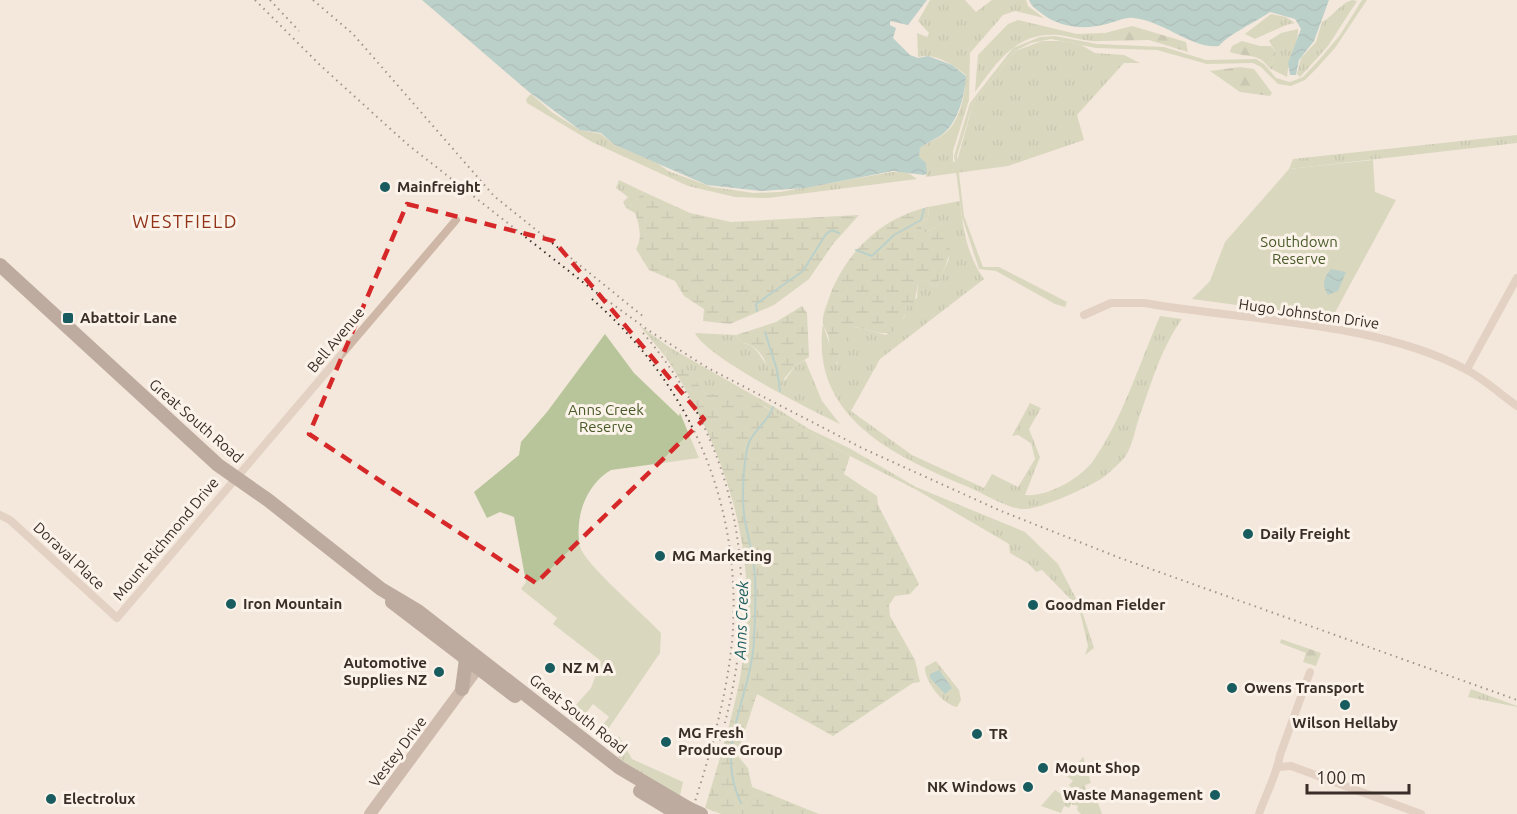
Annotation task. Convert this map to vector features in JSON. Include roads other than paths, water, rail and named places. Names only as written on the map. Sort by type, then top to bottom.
[{"type":"main road","name":"Great South Road","points":[[0,265],[211,459],[381,589],[418,611],[484,667],[620,768],[689,812]]},
{"type":"main road","name":"Great South Road","points":[[381,589],[406,615],[466,659],[484,667]]},
{"type":"main road","points":[[462,690],[466,659]]},
{"type":"street","name":"Bell Avenue","points":[[236,477],[456,220]]},
{"type":"street","points":[[1467,369],[1517,278]]},
{"type":"street","name":"Hugo Johnston Drive","points":[[1084,315],[1111,303],[1144,303],[1379,337],[1423,350],[1467,369],[1517,406]]},
{"type":"street","name":"Mount Richmond Drive","points":[[117,618],[236,477]]},
{"type":"street","name":"Doraval Place","points":[[0,515],[10,520],[117,618]]},
{"type":"street","name":"Vestey Drive","points":[[370,814],[451,708],[462,690],[484,667]]},
{"type":"street","name":"Vestey Drive","points":[[451,708],[461,701],[484,667]]},
{"type":"street","points":[[1280,767],[1280,755],[1310,672]]},
{"type":"street","points":[[1258,814],[1274,773],[1280,767],[1291,766],[1421,814]]},
{"type":"water","points":[[422,0],[927,0],[908,25],[890,21],[890,25],[896,28],[893,38],[910,55],[918,58],[928,56],[952,65],[966,76],[964,91],[952,125],[940,136],[920,148],[919,157],[926,163],[927,173],[924,175],[893,171],[805,188],[761,191],[707,185],[615,145],[601,133],[580,130],[529,92]]},
{"type":"water","points":[[1029,0],[1329,0],[1314,41],[1299,60],[1296,75],[1290,75],[1288,63],[1301,29],[1295,19],[1270,12],[1219,46],[1209,46],[1199,44],[1155,24],[1133,18],[1090,27],[1064,25],[1041,13],[1032,6]]},
{"type":"water","points":[[1331,269],[1346,272],[1338,291],[1328,295],[1324,281]]},
{"type":"water","points":[[939,670],[952,688],[945,694],[930,678],[930,674]]},
{"type":"waterway","name":"Anns Creek","points":[[856,250],[872,256],[894,235],[921,220],[924,209]]},
{"type":"waterway","name":"Anns Creek","points":[[757,311],[756,304],[803,271],[826,234],[832,230],[839,233]]},
{"type":"waterway","name":"Anns Creek","points":[[765,332],[777,370],[780,391]]},
{"type":"waterway","name":"Anns Creek","points":[[741,803],[733,782],[732,741],[752,660],[755,599],[755,575],[743,508],[744,477],[749,443],[773,407]]},
{"type":"railway","points":[[255,0],[321,66],[407,144],[593,290],[648,330],[708,368],[864,449],[1001,511],[1120,558],[1517,700]]},
{"type":"railway","points":[[270,0],[299,31]]},
{"type":"railway","points":[[313,0],[353,34],[494,196],[644,317]]},
{"type":"railway","points":[[592,299],[626,332],[656,368],[681,406],[702,447],[717,490],[728,535],[733,581],[731,652],[718,723],[691,814]]},
{"type":"railway","points":[[643,333],[677,379],[704,427],[723,477],[736,528],[741,581],[740,634],[733,689],[719,744]]},
{"type":"place","name":"Mainfreight","points":[[385,187]]},
{"type":"place","name":"Abattoir Lane","points":[[68,318]]},
{"type":"place","name":"Daily Freight","points":[[1248,534]]},
{"type":"place","name":"MG Marketing","points":[[660,556]]},
{"type":"place","name":"Iron Mountain","points":[[231,604]]},
{"type":"place","name":"Goodman Fielder","points":[[1033,605]]},
{"type":"place","name":"NZ M A","points":[[550,668]]},
{"type":"place","name":"Automotive Supplies NZ","points":[[439,672]]},
{"type":"place","name":"Owens Transport","points":[[1232,688]]},
{"type":"place","name":"Wilson Hellaby","points":[[1345,705]]},
{"type":"place","name":"TR","points":[[977,734]]},
{"type":"place","name":"MG Fresh Produce Group","points":[[666,742]]},
{"type":"place","name":"Mount Shop","points":[[1043,768]]},
{"type":"place","name":"NK Windows","points":[[1028,787]]},
{"type":"place","name":"Waste Management","points":[[1215,795]]},
{"type":"place","name":"Electrolux","points":[[51,799]]},
{"type":"district","name":"WESTFIELD","points":[[185,222]]},
{"type":"park label","name":"Southdown Reserve","points":[[1299,250]]},
{"type":"park label","name":"Anns Creek Reserve","points":[[606,418]]}]
